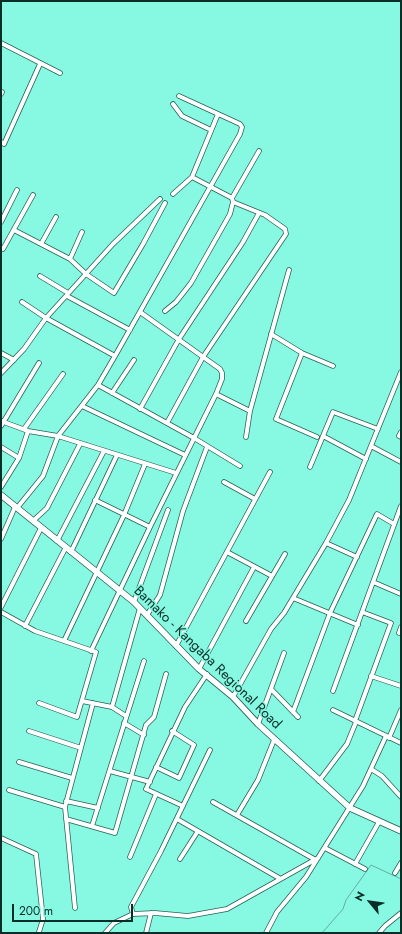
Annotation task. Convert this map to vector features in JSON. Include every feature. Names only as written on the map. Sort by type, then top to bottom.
[{"type":"street","points":[[1,43],[60,73]]},
{"type":"street","points":[[1,142],[4,144],[40,64]]},
{"type":"street","points":[[1,539],[16,508],[43,476],[58,436],[98,384],[115,356],[240,134],[242,127],[237,122],[179,96]]},
{"type":"street","points":[[173,104],[182,116],[211,130]]},
{"type":"street","points":[[173,194],[192,177],[218,114]]},
{"type":"street","points":[[164,311],[176,302],[191,283],[230,214],[232,200],[259,151]]},
{"type":"street","points":[[167,423],[203,356],[286,234],[285,229],[259,212],[232,200],[192,177]]},
{"type":"street","points":[[1,222],[18,190]]},
{"type":"street","points":[[1,248],[3,249],[33,195]]},
{"type":"street","points":[[1,373],[14,360],[46,318],[113,244],[160,199]]},
{"type":"street","points":[[14,230],[70,259],[86,274],[111,292],[114,292],[165,203]]},
{"type":"street","points":[[140,409],[179,339],[243,242],[259,212]]},
{"type":"street","points":[[41,244],[56,216]]},
{"type":"street","points":[[70,259],[82,232]]},
{"type":"street","points":[[246,437],[250,411],[288,270]]},
{"type":"street","points":[[40,276],[130,330]]},
{"type":"street","points":[[22,302],[46,318],[115,356]]},
{"type":"street","points":[[92,651],[176,473],[216,394],[222,373],[203,356],[140,312]]},
{"type":"street","points":[[271,334],[302,353],[333,366]]},
{"type":"street","points":[[1,353],[14,360]]},
{"type":"street","points":[[302,353],[276,418],[317,437]]},
{"type":"street","points":[[112,393],[134,360]]},
{"type":"street","points":[[39,363],[2,423],[26,430],[58,436],[176,473]]},
{"type":"street","points":[[233,697],[271,629],[293,598],[326,543],[349,500],[401,372]]},
{"type":"street","points":[[1,487],[19,458],[26,430],[63,374]]},
{"type":"street","points":[[98,384],[194,438],[240,466]]},
{"type":"street","points":[[216,394],[250,411]]},
{"type":"street","points":[[82,406],[185,455]]},
{"type":"street","points":[[310,467],[333,412],[378,429]]},
{"type":"street","points":[[401,432],[399,436],[401,437]]},
{"type":"street","points":[[323,436],[366,459]]},
{"type":"street","points":[[33,521],[47,508],[80,444]]},
{"type":"street","points":[[371,446],[401,462]]},
{"type":"street","points":[[1,447],[19,458]]},
{"type":"street","points":[[147,615],[160,595],[183,511],[207,447]]},
{"type":"street","points":[[57,540],[104,451]]},
{"type":"street","points":[[71,552],[117,455]]},
{"type":"street","points":[[64,641],[96,571],[124,515],[145,464]]},
{"type":"street","points":[[176,646],[270,472]]},
{"type":"street","points":[[224,482],[255,498]]},
{"type":"street","name":"Bamako - Kangaba Regional Road","points":[[1,495],[134,602],[199,669],[207,674],[233,697],[274,740],[350,808],[401,831]]},
{"type":"street","points":[[95,500],[150,527]]},
{"type":"street","points":[[333,691],[394,524],[399,517],[401,506]]},
{"type":"street","points":[[134,602],[168,510]]},
{"type":"street","points":[[293,712],[330,613],[377,514],[394,524]]},
{"type":"street","points":[[1,607],[41,528]]},
{"type":"street","points":[[326,543],[357,557]]},
{"type":"street","points":[[25,626],[66,547]]},
{"type":"street","points":[[226,552],[272,576]]},
{"type":"street","points":[[246,621],[285,554]]},
{"type":"street","points":[[199,669],[254,567]]},
{"type":"street","points":[[373,582],[401,594]]},
{"type":"street","points":[[293,598],[358,625]]},
{"type":"street","points":[[112,707],[140,608]]},
{"type":"street","points":[[1,612],[35,631],[96,652],[77,717],[39,703]]},
{"type":"street","points":[[319,781],[347,744],[391,623],[362,612]]},
{"type":"street","points":[[399,633],[401,627]]},
{"type":"street","points":[[258,724],[284,653]]},
{"type":"street","points":[[92,826],[144,661]]},
{"type":"street","points":[[66,819],[115,833],[146,725],[154,717],[166,674]]},
{"type":"street","points":[[183,806],[146,789],[172,731],[185,707],[207,674]]},
{"type":"street","points":[[371,676],[401,686]]},
{"type":"street","points":[[271,690],[298,717]]},
{"type":"street","points":[[82,700],[112,707],[126,716]]},
{"type":"street","points":[[75,908],[65,806],[92,703]]},
{"type":"street","points":[[333,710],[401,743]]},
{"type":"street","points":[[266,933],[277,912],[306,877],[350,808],[401,712]]},
{"type":"street","points":[[124,723],[144,735]]},
{"type":"street","points":[[156,767],[179,778],[194,745],[172,731]]},
{"type":"street","points":[[29,732],[80,748]]},
{"type":"street","points":[[237,815],[258,780],[274,740]]},
{"type":"street","points":[[133,914],[131,907],[177,819],[210,750]]},
{"type":"street","points":[[19,762],[72,778]]},
{"type":"street","points":[[371,769],[382,776],[401,797]]},
{"type":"street","points":[[110,771],[150,782]]},
{"type":"street","points":[[9,790],[65,806]]},
{"type":"street","points":[[130,857],[156,794]]},
{"type":"street","points":[[66,801],[98,808]]},
{"type":"street","points":[[213,802],[314,859]]},
{"type":"street","points":[[177,819],[279,878]]},
{"type":"street","points":[[355,864],[379,822]]},
{"type":"street","points":[[180,859],[198,831]]},
{"type":"street","points":[[1,838],[36,854],[43,919],[39,932]]},
{"type":"street","points":[[325,848],[365,869]]},
{"type":"street","points":[[105,933],[114,923],[133,914],[150,913],[188,916],[227,909],[279,878],[318,858]]},
{"type":"street","points":[[395,873],[401,863]]},
{"type":"street","points":[[146,933],[150,913]]},
{"type":"street","points":[[379,933],[401,913]]},
{"type":"waterway","points":[[322,933],[343,909],[346,900],[371,865],[401,879]]}]
